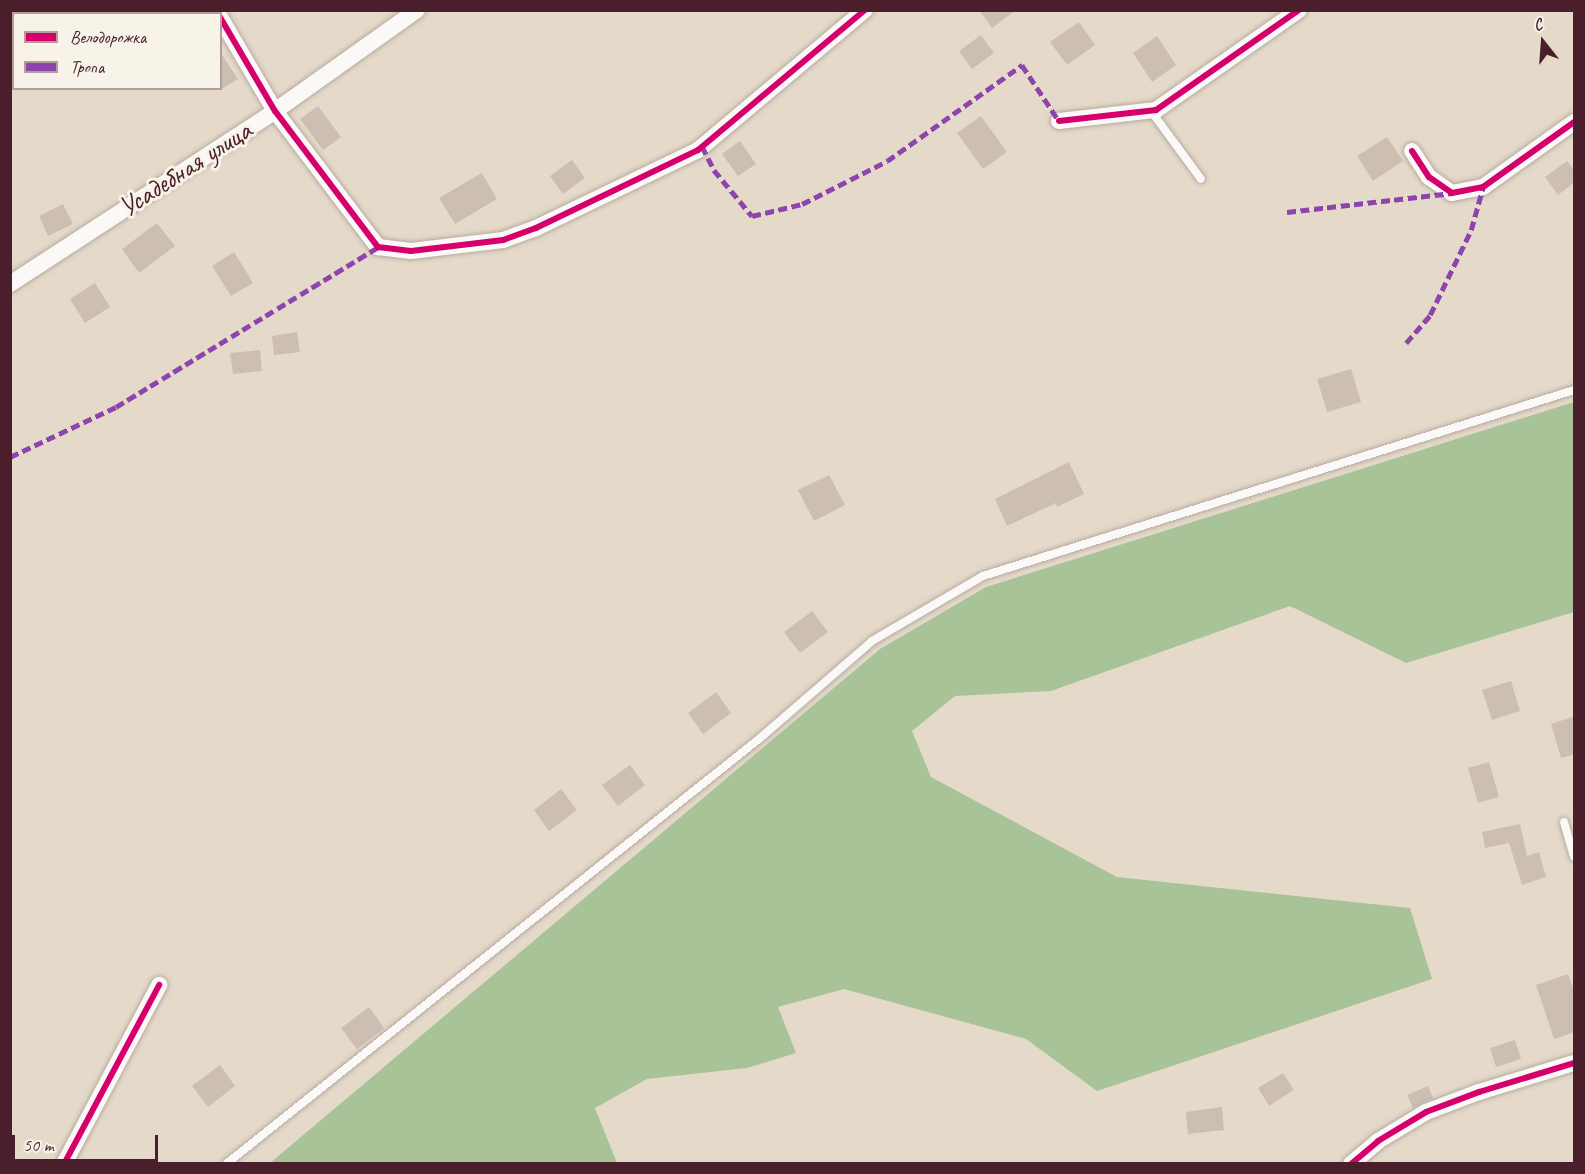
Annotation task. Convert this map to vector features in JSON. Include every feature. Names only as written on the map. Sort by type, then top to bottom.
[{"type":"street","name":"Усадебная улица","points":[[10,284],[275,111],[417,10]]},
{"type":"street","points":[[222,20],[275,111],[378,247],[411,251],[503,240],[536,228],[698,150],[865,10]]},
{"type":"street","points":[[1059,121],[1151,111],[1187,89],[1299,10]]},
{"type":"street","points":[[1412,151],[1429,177],[1452,193],[1483,187],[1575,122]]},
{"type":"street","points":[[64,1164],[159,985]]},
{"type":"street","points":[[1351,1164],[1378,1141],[1426,1112],[1479,1092],[1575,1063]]},
{"type":"lane","points":[[1151,111],[1201,179]]},
{"type":"lane","points":[[226,1164],[759,739],[872,641],[983,576],[1575,390]]},
{"type":"lane","points":[[1564,822],[1575,857]]},
{"type":"green space","points":[[1574,402],[1574,612],[1406,663],[1290,606],[1051,691],[955,696],[912,731],[931,777],[1117,877],[1410,908],[1432,979],[1097,1091],[1026,1039],[844,989],[778,1007],[796,1053],[747,1068],[647,1079],[595,1108],[617,1163],[270,1163],[880,649],[986,587]]},
{"type":"building","points":[[979,10],[1016,10],[992,28]]},
{"type":"building","points":[[1079,22],[1095,45],[1067,65],[1050,42]]},
{"type":"building","points":[[981,35],[994,53],[972,69],[959,51]]},
{"type":"building","points":[[1157,36],[1176,65],[1152,82],[1133,53]]},
{"type":"building","points":[[222,55],[238,79],[222,89]]},
{"type":"building","points":[[318,106],[341,137],[323,150],[300,119]]},
{"type":"building","points":[[981,116],[1007,152],[983,169],[957,133]]},
{"type":"building","points":[[1387,137],[1403,161],[1373,181],[1357,156]]},
{"type":"building","points":[[740,141],[756,164],[738,176],[722,154]]},
{"type":"building","points":[[572,160],[585,178],[563,194],[550,176]]},
{"type":"building","points":[[1567,161],[1575,171],[1575,182],[1558,195],[1545,177]]},
{"type":"building","points":[[482,173],[497,199],[455,224],[439,198]]},
{"type":"building","points":[[63,204],[73,224],[48,236],[39,216]]},
{"type":"building","points":[[157,223],[175,246],[139,273],[122,249]]},
{"type":"building","points":[[234,252],[253,283],[231,296],[212,266]]},
{"type":"building","points":[[95,283],[110,307],[85,323],[70,299]]},
{"type":"building","points":[[297,332],[300,352],[274,355],[272,336]]},
{"type":"building","points":[[260,350],[262,371],[233,374],[230,353]]},
{"type":"building","points":[[1351,369],[1361,402],[1327,412],[1317,379]]},
{"type":"building","points":[[1069,462],[1084,494],[1057,507],[1056,503],[1007,526],[995,499]]},
{"type":"building","points":[[829,475],[845,505],[814,521],[798,490]]},
{"type":"building","points":[[812,611],[828,632],[800,653],[784,632]]},
{"type":"building","points":[[1511,681],[1520,711],[1492,720],[1482,690]]},
{"type":"building","points":[[716,692],[731,713],[703,734],[688,713]]},
{"type":"building","points":[[1575,716],[1575,754],[1561,758],[1551,724]]},
{"type":"building","points":[[1489,762],[1499,797],[1478,803],[1468,768]]},
{"type":"building","points":[[630,765],[645,785],[618,806],[602,785]]},
{"type":"building","points":[[561,789],[577,810],[549,831],[534,810]]},
{"type":"building","points":[[1520,824],[1527,856],[1539,852],[1546,877],[1522,885],[1509,843],[1485,848],[1482,832]]},
{"type":"building","points":[[1568,974],[1575,993],[1575,1032],[1554,1039],[1536,985]]},
{"type":"building","points":[[369,1007],[384,1028],[357,1049],[341,1028]]},
{"type":"building","points":[[1515,1040],[1521,1059],[1496,1067],[1490,1048]]},
{"type":"building","points":[[220,1065],[235,1086],[208,1107],[192,1086]]},
{"type":"building","points":[[1283,1073],[1294,1090],[1269,1106],[1258,1088]]},
{"type":"building","points":[[1428,1086],[1433,1098],[1413,1108],[1407,1095]]},
{"type":"building","points":[[1222,1107],[1224,1130],[1188,1134],[1186,1112]]},
{"type":"marked path","points":[[702,146],[714,170],[752,216],[802,204],[887,161],[1022,65],[1059,121]]},
{"type":"marked path","points":[[1406,343],[1430,315],[1471,230],[1483,187]]},
{"type":"marked path","points":[[1287,212],[1452,193]]},
{"type":"marked path","points":[[10,457],[116,407],[378,247]]},
{"type":"cycle path","points":[[222,20],[275,111],[378,247],[411,251],[503,240],[536,228],[698,150],[865,10]]},
{"type":"cycle path","points":[[1059,121],[1156,110],[1299,10]]},
{"type":"cycle path","points":[[1412,151],[1429,177],[1452,193],[1483,187],[1574,122]]},
{"type":"cycle path","points":[[64,1164],[159,985]]},
{"type":"cycle path","points":[[1351,1164],[1378,1141],[1426,1112],[1479,1092],[1574,1063]]}]
